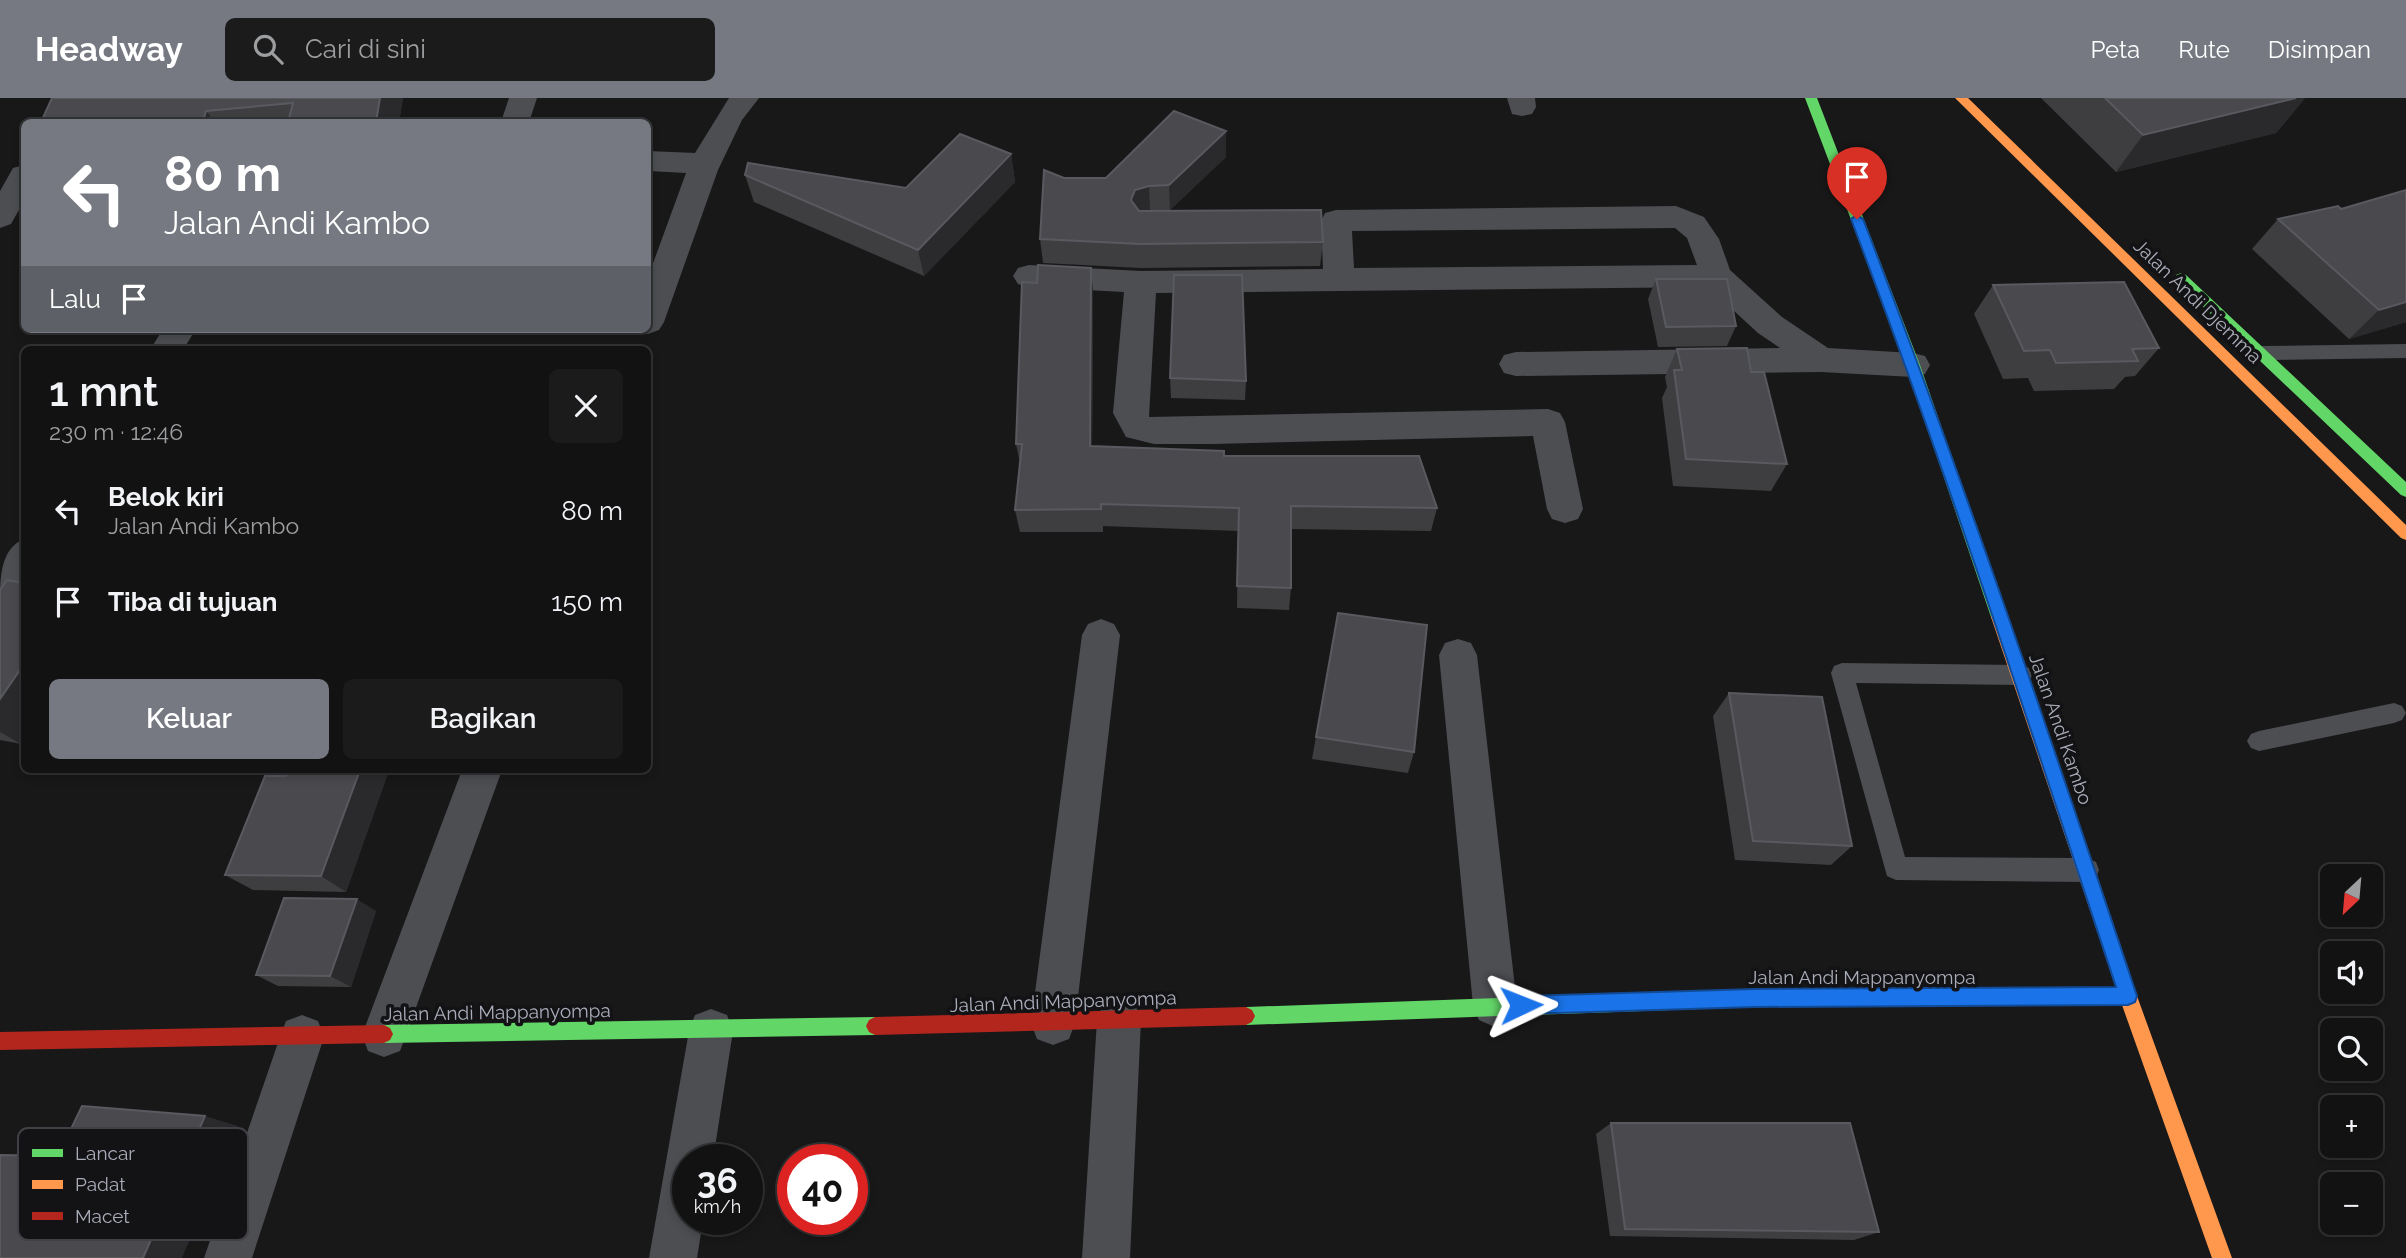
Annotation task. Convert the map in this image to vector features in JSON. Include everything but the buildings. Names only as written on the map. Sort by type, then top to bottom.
[{"type":"main road","name":"Jalan Andi Kambo","points":[[1811,98],[1913,365],[2021,674],[2128,996],[2222,1258]]},
{"type":"main road","name":"Jalan Andi Djemma","points":[[1961,98],[2405,533]]},
{"type":"main road","name":"Jalan Andi Djemma","points":[[2171,268],[2406,491]]},
{"type":"main road","name":"Jalan Andi Mappanyompa","points":[[0,1041],[711,1031],[1053,1023],[1755,998],[2128,996]]},
{"type":"street","points":[[516,119],[523,98]]},
{"type":"street","points":[[651,314],[706,164],[732,114],[745,98]]},
{"type":"street","points":[[651,161],[706,164]]},
{"type":"street","points":[[0,217],[21,180]]},
{"type":"street","points":[[1339,281],[1323,222],[1676,217],[1690,220],[1699,228],[1716,276],[1770,325],[1821,360]]},
{"type":"street","points":[[1029,276],[1141,282],[1716,276]]},
{"type":"street","points":[[1141,282],[1130,413],[1138,428],[1154,431],[1213,431],[1548,422],[1565,509]]},
{"type":"street","points":[[1516,364],[1821,360],[1913,365]]},
{"type":"street","points":[[0,590],[21,558]]},
{"type":"street","points":[[1053,1023],[1101,635]]},
{"type":"street","points":[[1458,655],[1495,1006]]},
{"type":"street","points":[[384,1035],[481,773]]},
{"type":"street","points":[[1106,1258],[1119,1020]]},
{"type":"street","points":[[693,1144],[711,1031]]},
{"type":"street","points":[[248,1198],[302,1037]]},
{"type":"street","points":[[673,1258],[677,1235]]},
{"type":"street","points":[[228,1258],[234,1240]]},
{"type":"lane","points":[[2261,353],[2406,351]]},
{"type":"lane","points":[[2021,674],[1842,673],[1896,869],[2087,870]]},
{"type":"lane","points":[[2259,741],[2402,716]]},
{"type":"traffic: fast","points":[[1811,98],[1913,365],[1999,617]]},
{"type":"traffic: fast","points":[[2181,278],[2406,491]]},
{"type":"traffic: fast","points":[[1246,1016],[1755,998],[1922,997]]},
{"type":"traffic: fast","points":[[384,1034],[875,1026]]},
{"type":"traffic: slow","points":[[1961,98],[2406,534]]},
{"type":"traffic: slow","points":[[1999,617],[2128,996],[2222,1258]]},
{"type":"traffic: slow","points":[[1922,997],[2128,996]]},
{"type":"traffic: jam","points":[[875,1026],[1246,1016]]},
{"type":"traffic: jam","points":[[0,1041],[384,1034]]},
{"type":"route","points":[[1521,1005],[1755,998],[2128,996],[2021,674],[1913,365],[1857,219]]}]
